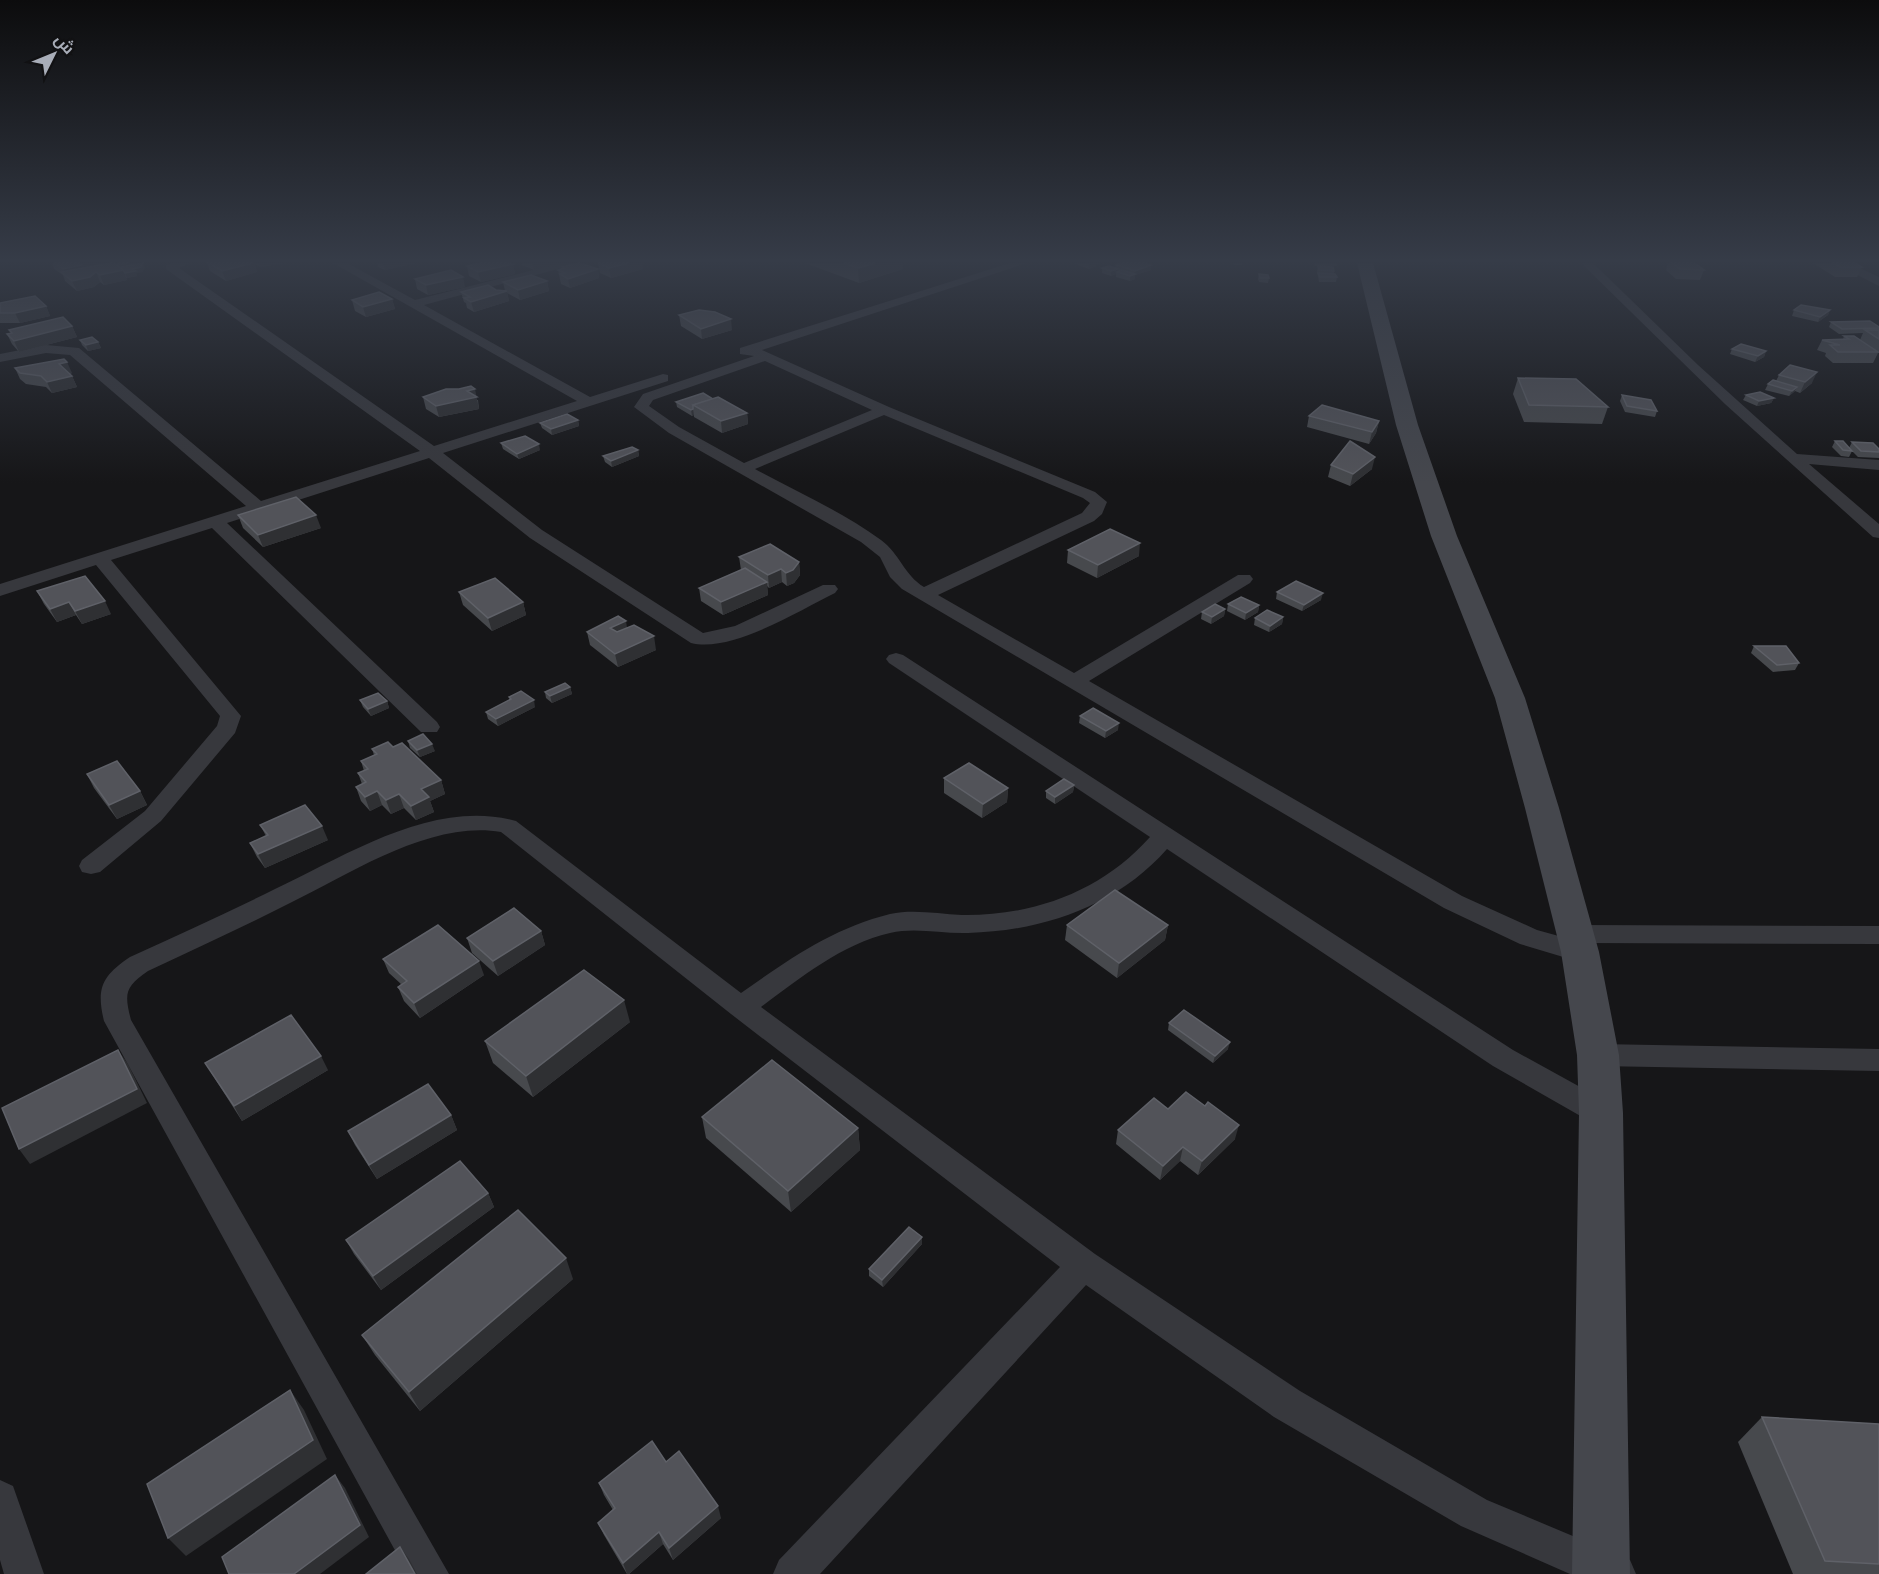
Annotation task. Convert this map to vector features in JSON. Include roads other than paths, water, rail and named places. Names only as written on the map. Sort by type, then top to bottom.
[{"type":"main road","points":[[1384,336],[1407,425],[1444,536],[1510,698],[1578,943],[1598,1055],[1601,1113],[1606,1573]]},
{"type":"street","points":[[272,336],[432,453],[536,534],[702,640],[727,636],[829,589]]},
{"type":"street","points":[[472,336],[589,402]]},
{"type":"street","points":[[0,590],[790,336]]},
{"type":"street","points":[[1664,336],[1792,458],[1879,533]]},
{"type":"street","points":[[0,358],[46,349],[74,351],[260,508]]},
{"type":"street","points":[[750,349],[884,410],[1089,495],[1099,502],[1096,510],[1088,517],[924,594]]},
{"type":"street","points":[[766,356],[648,397],[641,407],[674,430],[867,538],[888,554],[899,577],[924,594],[1453,902],[1529,937],[1578,943],[1879,935]]},
{"type":"street","points":[[744,468],[884,410]]},
{"type":"street","points":[[1792,458],[1879,465]]},
{"type":"street","points":[[216,522],[429,727]]},
{"type":"street","points":[[91,866],[153,816],[227,728],[231,716],[100,558]]},
{"type":"street","points":[[1075,681],[1244,579]]},
{"type":"street","points":[[896,660],[1503,1058],[1601,1113]]},
{"type":"street","points":[[429,1574],[118,1021],[112,999],[113,988],[122,976],[139,964],[391,845],[444,827],[483,820],[508,826],[741,1007],[1083,1265],[1287,1404],[1474,1513],[1606,1573]]},
{"type":"street","points":[[741,1007],[822,952],[884,925],[918,921],[965,924],[1007,922],[1041,916],[1115,882],[1140,864],[1164,837]]},
{"type":"street","points":[[1598,1055],[1879,1060]]},
{"type":"street","points":[[793,1574],[1083,1265]]},
{"type":"street","points":[[0,1499],[24,1574]]}]
